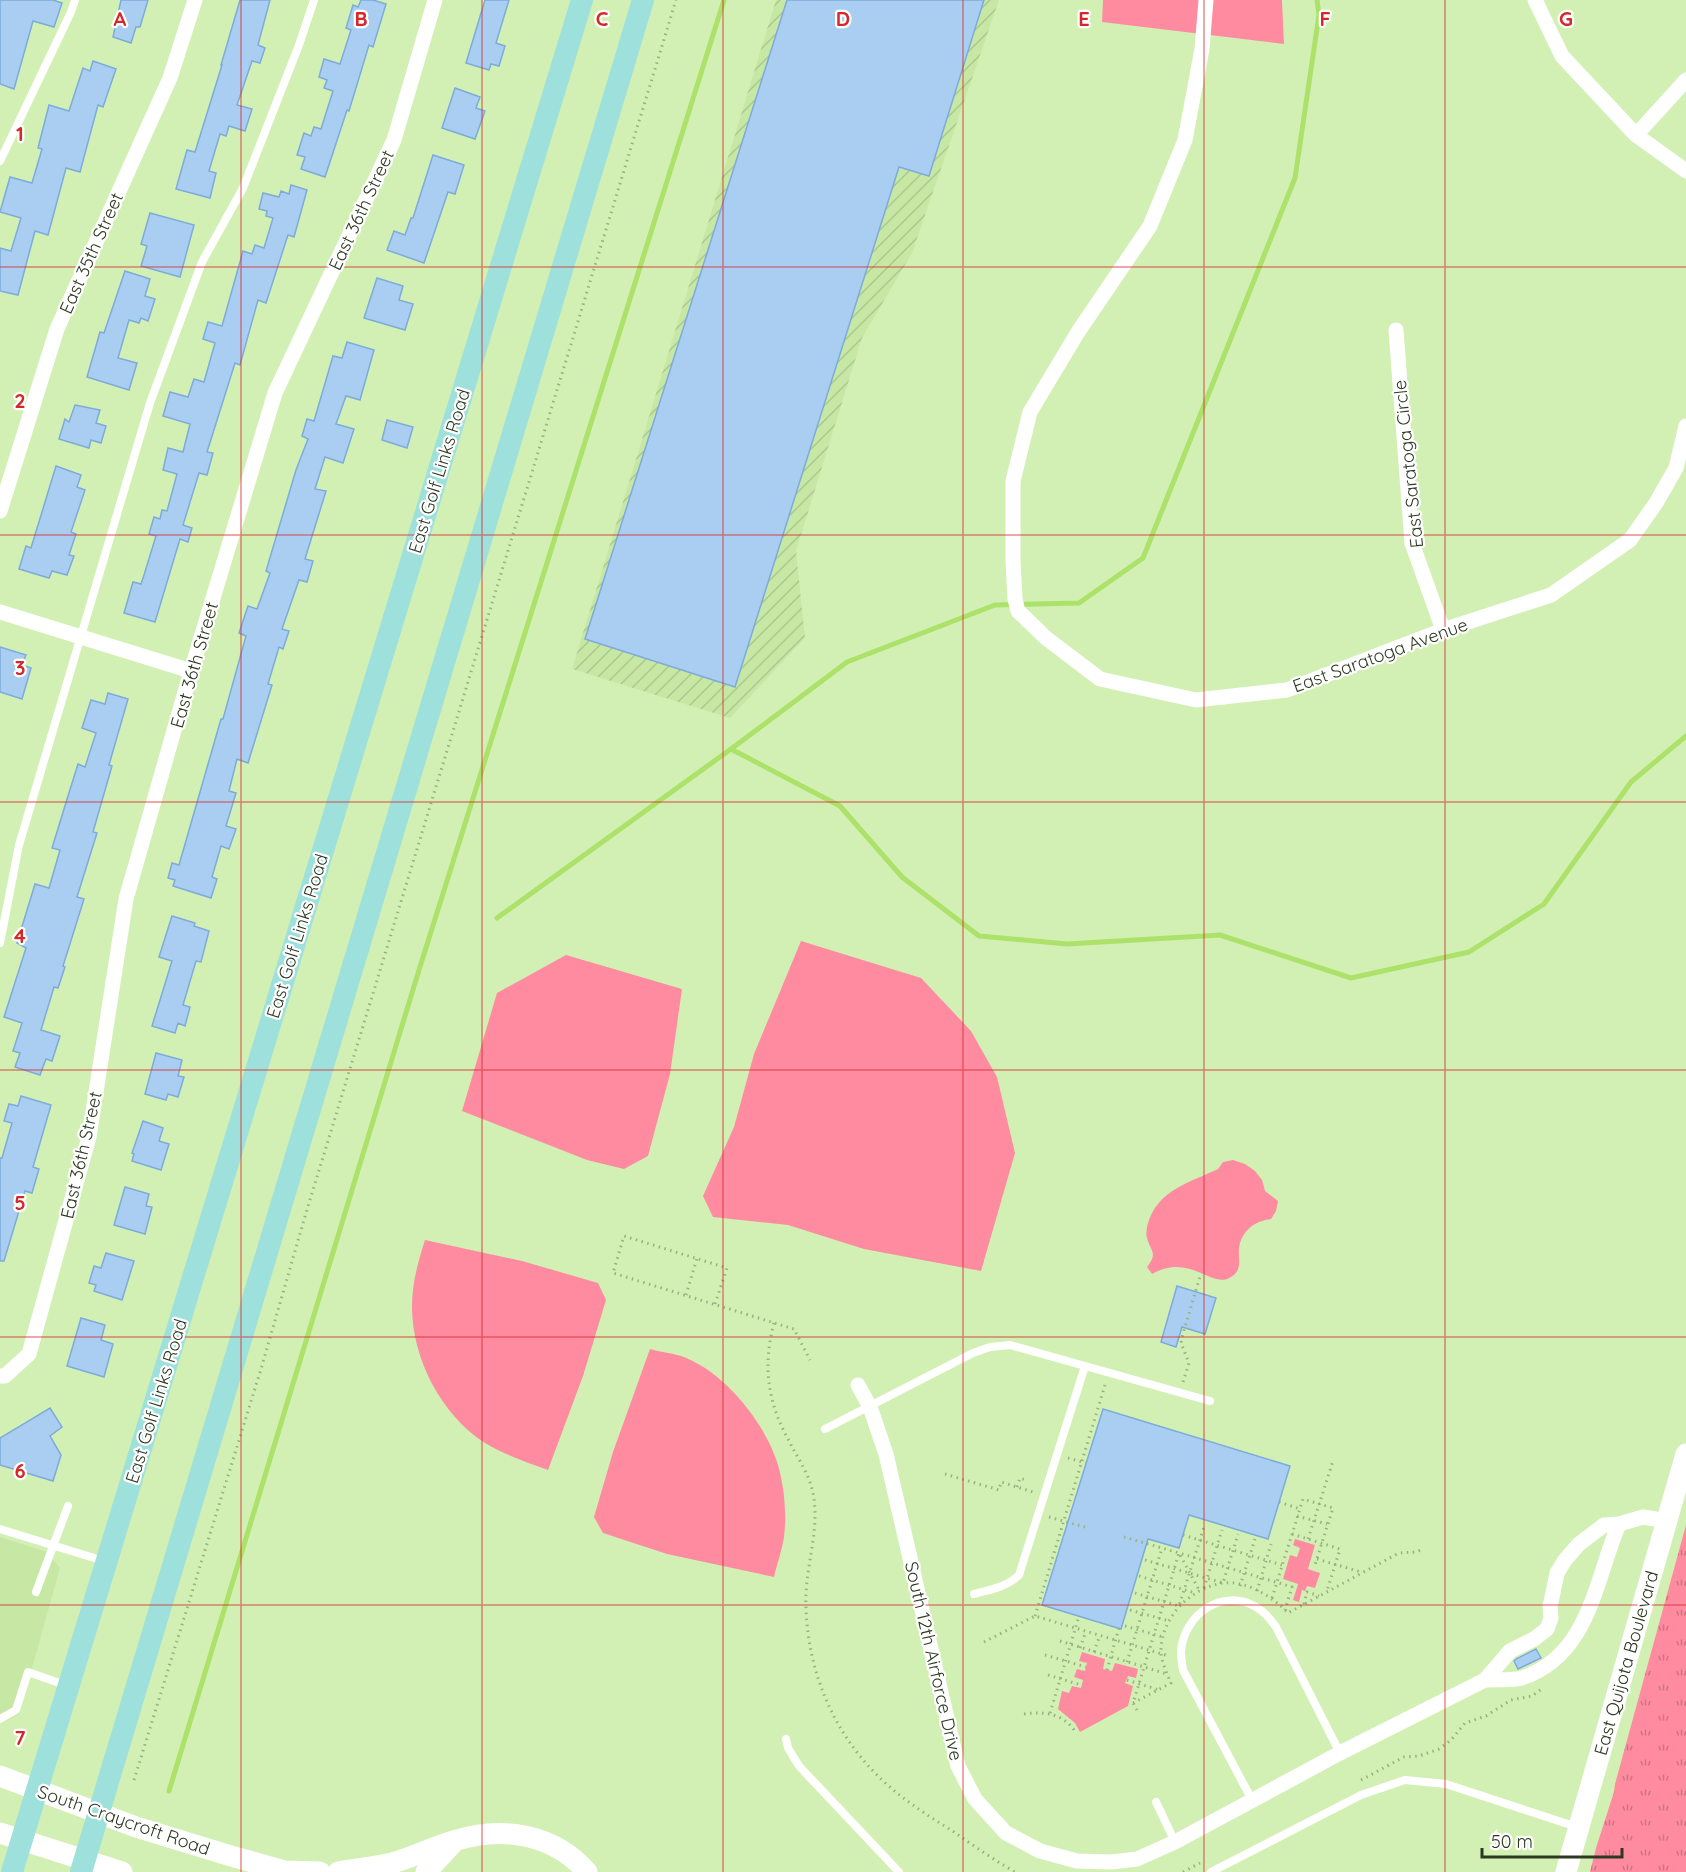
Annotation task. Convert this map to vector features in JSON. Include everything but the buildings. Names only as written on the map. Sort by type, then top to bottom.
[{"type":"main road","name":"East Golf Links Road","points":[[12,1872],[582,0]]},
{"type":"main road","points":[[83,1866],[643,0]]},
{"type":"main road","name":"East Quijota Boulevard","points":[[1566,1872],[1686,1454]]},
{"type":"main road","name":"South Craycroft Road","points":[[0,1776],[136,1827],[285,1871],[320,1872]]},
{"type":"main road","points":[[0,1833],[83,1866],[122,1872]]},
{"type":"main road","points":[[338,1872],[392,1863],[482,1833],[515,1833],[539,1838],[556,1847],[587,1872]]},
{"type":"main road","points":[[426,1872],[456,1840]]},
{"type":"street","name":"East 35th Street","points":[[0,511],[57,329],[170,78],[195,0]]},
{"type":"street","name":"East 36th Street","points":[[0,1376],[5,1376],[30,1354],[89,1137],[126,899],[191,671],[276,393],[394,140],[435,0]]},
{"type":"street","name":"East Saratoga Avenue","points":[[1206,0],[1202,49],[1185,140],[1150,226],[1078,332],[1030,412],[1013,481],[1013,561],[1018,611],[1046,638],[1100,679],[1196,700],[1287,690],[1443,630],[1551,595],[1630,540],[1656,503],[1676,468],[1686,426]]},
{"type":"street","points":[[1535,0],[1562,57],[1636,135],[1686,171]]},
{"type":"street","points":[[1636,135],[1686,80]]},
{"type":"street","name":"East Saratoga Circle","points":[[1395,330],[1412,543],[1443,630]]},
{"type":"street","points":[[0,612],[191,671]]},
{"type":"street","name":"South 12th Airforce Drive","points":[[858,1385],[870,1407],[886,1454],[958,1766],[975,1799],[1006,1833],[1040,1851],[1077,1861],[1111,1862],[1137,1859],[1175,1842],[1340,1753],[1485,1680],[1510,1651],[1534,1639],[1547,1629],[1551,1618],[1550,1607],[1557,1574],[1565,1560],[1579,1544],[1604,1525],[1619,1524],[1643,1517],[1667,1521]]},
{"type":"street","name":"South 12th Airforce Drive","points":[[1485,1680],[1520,1678],[1540,1670],[1570,1646],[1585,1620],[1619,1524]]},
{"type":"lane","points":[[0,161],[75,0]]},
{"type":"lane","points":[[0,943],[19,845],[150,403],[202,262],[243,188],[299,45],[314,0]]},
{"type":"lane","points":[[825,1429],[973,1353],[990,1347],[1010,1345],[1210,1401]]},
{"type":"lane","points":[[974,1594],[1012,1582],[1018,1575],[1085,1366]]},
{"type":"lane","points":[[36,1592],[68,1506]]},
{"type":"lane","points":[[0,1528],[107,1562]]},
{"type":"lane","points":[[1252,1800],[1183,1670],[1181,1653],[1184,1637],[1190,1623],[1208,1606],[1226,1601],[1242,1602],[1255,1606],[1266,1614],[1276,1627],[1340,1753]]},
{"type":"lane","points":[[0,1719],[16,1710],[28,1672],[69,1687]]},
{"type":"lane","points":[[786,1739],[788,1748],[799,1766],[899,1872]]},
{"type":"lane","points":[[1211,1872],[1361,1795],[1405,1780],[1446,1784],[1579,1828]]},
{"type":"lane","points":[[1156,1802],[1175,1842]]},
{"type":"path","points":[[134,1780],[676,0]]},
{"type":"path","points":[[715,1305],[728,1268],[624,1236],[613,1273],[686,1295],[715,1305],[794,1329],[810,1360]]},
{"type":"path","points":[[686,1295],[697,1258]]},
{"type":"path","points":[[1180,1392],[1189,1363],[1181,1343],[1182,1337],[1201,1273]]},
{"type":"path","points":[[774,1323],[768,1350],[769,1389],[775,1411],[808,1475],[814,1499],[815,1525],[807,1578],[807,1628],[810,1652],[829,1706],[857,1751],[877,1775],[898,1794],[1015,1872]]},
{"type":"path","points":[[1035,1616],[1108,1372]]},
{"type":"path","points":[[1058,1455],[1086,1463]]},
{"type":"path","points":[[1308,1539],[1333,1461]]},
{"type":"path","points":[[945,1474],[999,1490],[1001,1482],[1034,1492],[1028,1512],[1085,1527]]},
{"type":"path","points":[[1017,1487],[1020,1478],[1028,1481]]},
{"type":"path","points":[[1272,1598],[1303,1499],[1333,1508],[1315,1565]]},
{"type":"path","points":[[1279,1502],[1300,1509]]},
{"type":"path","points":[[1297,1516],[1328,1524]]},
{"type":"path","points":[[1135,1593],[1179,1606],[1205,1524]]},
{"type":"path","points":[[1204,1589],[1222,1530]]},
{"type":"path","points":[[1145,1560],[1223,1583],[1238,1534]]},
{"type":"path","points":[[1292,1534],[1340,1549],[1327,1592]]},
{"type":"path","points":[[1183,1535],[1282,1565]]},
{"type":"path","points":[[1124,1537],[1292,1587],[1285,1610]]},
{"type":"path","points":[[1240,1586],[1255,1539]]},
{"type":"path","points":[[1257,1591],[1271,1544]]},
{"type":"path","points":[[1127,1662],[1162,1548]]},
{"type":"path","points":[[1137,1710],[1133,1703],[1179,1553]]},
{"type":"path","points":[[1179,1553],[1208,1606]]},
{"type":"path","points":[[1317,1559],[1362,1573]]},
{"type":"path","points":[[1139,1576],[1196,1593]]},
{"type":"path","points":[[1304,1604],[1307,1593],[1319,1596]]},
{"type":"path","points":[[1130,1610],[1169,1621]]},
{"type":"path","points":[[984,1642],[1035,1616],[1182,1660]]},
{"type":"path","points":[[1050,1713],[1079,1616]]},
{"type":"path","points":[[1125,1626],[1163,1637]]},
{"type":"path","points":[[1107,1670],[1119,1628]]},
{"type":"path","points":[[1080,1648],[1086,1631]]},
{"type":"path","points":[[1094,1652],[1100,1635]]},
{"type":"path","points":[[1060,1641],[1167,1674]]},
{"type":"path","points":[[1045,1655],[1086,1667]]},
{"type":"path","points":[[1352,1785],[1404,1757],[1419,1756],[1439,1749],[1451,1740],[1465,1724],[1486,1716],[1511,1700],[1537,1694],[1545,1680],[1540,1670]]},
{"type":"path","points":[[1048,1675],[1081,1684]]},
{"type":"path","points":[[1127,1680],[1159,1690]]},
{"type":"path","points":[[1024,1714],[1050,1713],[1065,1721],[1076,1733]]},
{"type":"path","points":[[1183,1872],[1204,1861]]},
{"type":"shaded area","points":[[776,0],[999,0],[912,253],[862,338],[796,551],[805,638],[730,718],[572,669]]},
{"type":"shaded area","points":[[0,1537],[47,1552],[60,1568],[19,1715],[0,1724]]},
{"type":"green space","points":[[1103,0],[1282,0],[1284,44],[1102,22]]},
{"type":"green space","points":[[801,941],[921,978],[971,1031],[997,1077],[1015,1153],[981,1271],[864,1249],[788,1225],[713,1217],[703,1196],[734,1127],[754,1054]]},
{"type":"green space","points":[[566,955],[682,989],[670,1074],[648,1156],[624,1169],[587,1160],[462,1111],[497,993]]},
{"type":"green space","points":[[1233,1160],[1255,1171],[1262,1180],[1265,1191],[1278,1201],[1271,1219],[1255,1224],[1243,1236],[1239,1248],[1239,1264],[1235,1274],[1224,1280],[1178,1267],[1166,1268],[1152,1274],[1147,1267],[1153,1255],[1146,1232],[1157,1206],[1163,1198],[1180,1186],[1218,1169],[1223,1162]]},
{"type":"green space","points":[[425,1240],[522,1261],[598,1283],[606,1300],[583,1376],[548,1470],[508,1455],[485,1443],[455,1417],[432,1384],[417,1346],[412,1307],[416,1273]]},
{"type":"green space","points":[[650,1349],[681,1356],[711,1372],[739,1398],[770,1444],[781,1477],[785,1507],[784,1537],[774,1577],[667,1554],[603,1533],[594,1517],[613,1452]]},
{"type":"green space","points":[[1686,1525],[1686,1872],[1590,1872],[1614,1792]]},
{"type":"green space","points":[[1295,1539],[1315,1545],[1308,1569],[1320,1573],[1315,1588],[1307,1586],[1305,1591],[1302,1590],[1299,1602],[1293,1600],[1298,1584],[1283,1579],[1290,1555],[1297,1557],[1300,1548],[1293,1545]]},
{"type":"green space","points":[[1082,1652],[1105,1659],[1103,1669],[1112,1671],[1115,1663],[1138,1669],[1136,1678],[1128,1676],[1125,1683],[1133,1686],[1128,1706],[1080,1732],[1075,1723],[1058,1709],[1062,1691],[1069,1693],[1072,1686],[1081,1688],[1083,1680],[1074,1677],[1077,1669],[1085,1671],[1087,1663],[1079,1661]]},
{"type":"waterway","points":[[169,1791],[419,970],[724,0]]},
{"type":"waterway","points":[[731,749],[847,662],[995,605],[1079,603],[1143,558],[1295,178],[1319,15],[1317,0]]},
{"type":"waterway","points":[[497,918],[731,749],[840,806],[902,877],[979,936],[1067,944],[1220,935],[1351,978],[1469,952],[1544,904],[1631,782],[1686,736]]}]
